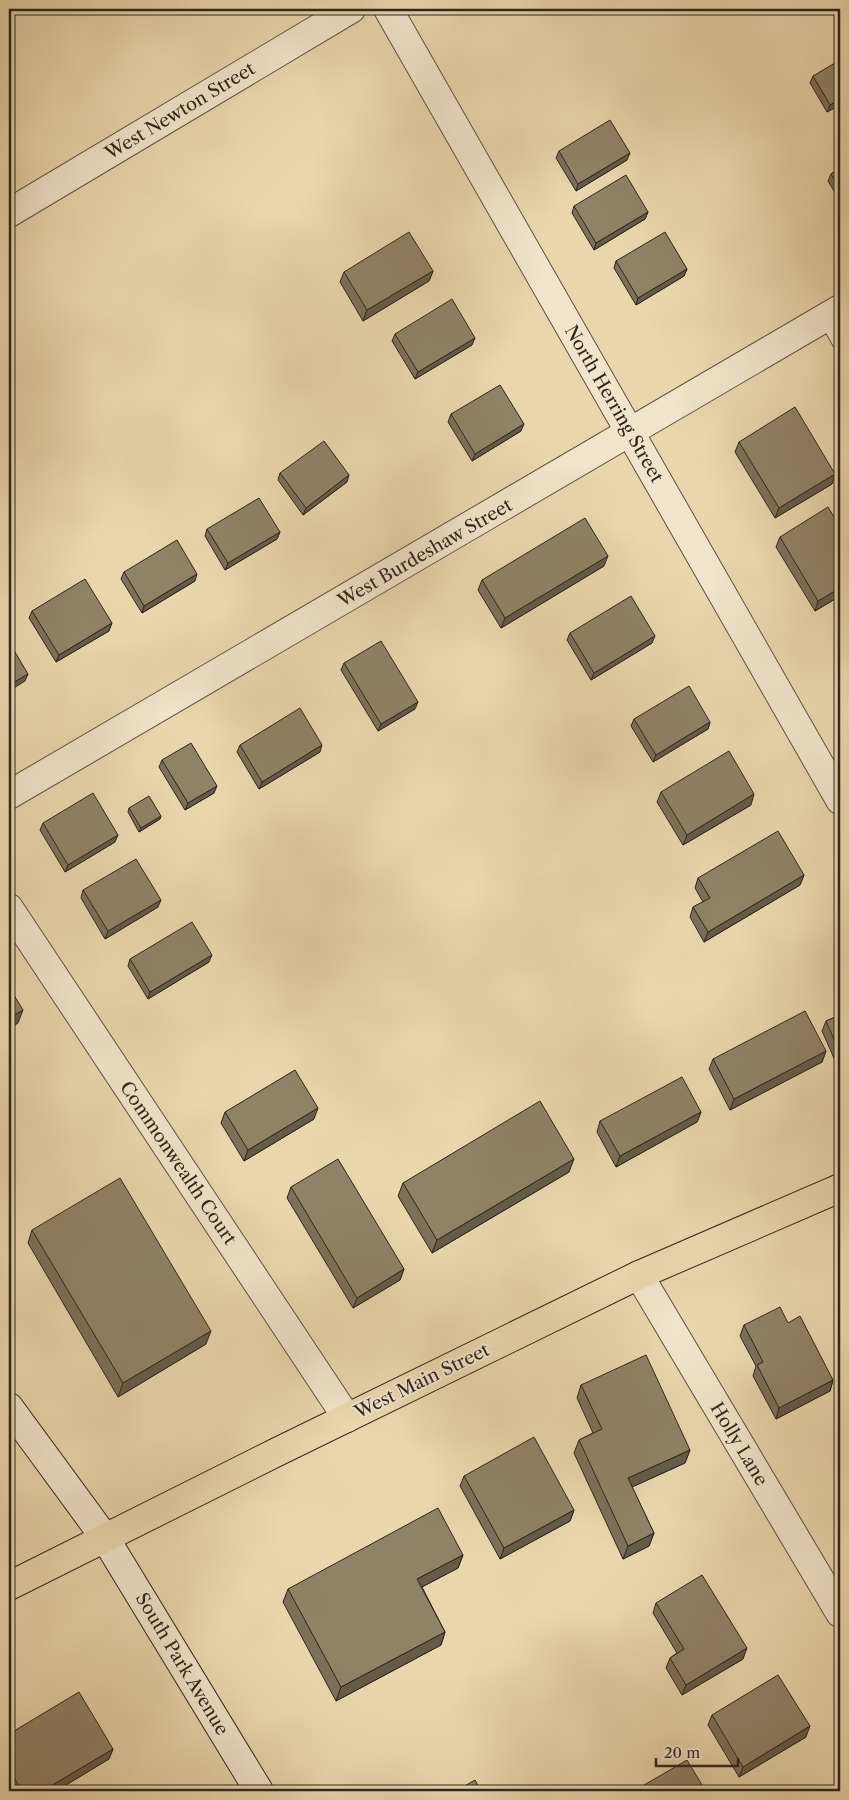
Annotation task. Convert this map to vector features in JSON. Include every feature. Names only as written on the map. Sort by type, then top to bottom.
[{"type":"main road","name":"West Main Street","points":[[9,1586],[639,1275],[840,1188]]},
{"type":"street","name":"West Newton Street","points":[[9,214],[351,9]]},
{"type":"street","name":"North Herring Street","points":[[388,9],[839,794]]},
{"type":"street","name":"West Burdeshaw Street","points":[[9,795],[833,313]]},
{"type":"street","name":"Commonwealth Court","points":[[9,908],[347,1418]]},
{"type":"street","name":"Holly Lane","points":[[639,1275],[840,1614]]},
{"type":"street","name":"South Park Avenue","points":[[9,1407],[105,1538],[259,1791]]},
{"type":"lane","points":[[833,313],[840,342]]},
{"type":"building","points":[[840,60],[840,99],[830,105],[813,76]]},
{"type":"building","points":[[610,120],[630,153],[578,184],[559,151]]},
{"type":"building","points":[[840,168],[840,189],[831,174]]},
{"type":"building","points":[[626,175],[648,212],[596,243],[574,206]]},
{"type":"building","points":[[409,232],[433,271],[367,310],[344,272]]},
{"type":"building","points":[[665,232],[687,269],[638,298],[616,261]]},
{"type":"building","points":[[452,299],[475,338],[418,372],[395,334]]},
{"type":"building","points":[[500,385],[524,424],[475,454],[451,414]]},
{"type":"building","points":[[795,407],[835,474],[779,508],[739,442]]},
{"type":"building","points":[[324,441],[349,475],[306,508],[280,473]]},
{"type":"building","points":[[259,498],[280,532],[228,563],[207,529]]},
{"type":"building","points":[[828,507],[840,527],[840,588],[818,601],[780,537]]},
{"type":"building","points":[[585,518],[608,556],[505,618],[482,580]]},
{"type":"building","points":[[177,540],[197,574],[144,606],[124,572]]},
{"type":"building","points":[[85,579],[112,623],[59,655],[32,611]]},
{"type":"building","points":[[631,596],[655,636],[594,673],[570,633]]},
{"type":"building","points":[[381,641],[418,702],[381,724],[344,663]]},
{"type":"building","points":[[9,642],[28,674],[9,685]]},
{"type":"building","points":[[689,686],[710,722],[656,755],[634,719]]},
{"type":"building","points":[[300,708],[322,745],[262,782],[240,745]]},
{"type":"building","points":[[191,743],[217,786],[188,803],[162,760]]},
{"type":"building","points":[[729,751],[754,794],[687,835],[661,792]]},
{"type":"building","points":[[93,793],[118,835],[68,865],[43,823]]},
{"type":"building","points":[[149,796],[161,816],[141,828],[129,808]]},
{"type":"building","points":[[778,831],[804,875],[708,932],[693,907],[710,898],[698,878]]},
{"type":"building","points":[[136,859],[161,900],[108,931],[83,890]]},
{"type":"building","points":[[192,922],[212,955],[150,992],[130,959]]},
{"type":"building","points":[[9,987],[23,1010],[9,1018]]},
{"type":"building","points":[[805,1011],[826,1051],[734,1099],[713,1059]]},
{"type":"building","points":[[840,1015],[840,1053],[826,1021]]},
{"type":"building","points":[[295,1070],[318,1108],[248,1150],[225,1112]]},
{"type":"building","points":[[682,1077],[701,1112],[620,1156],[600,1121]]},
{"type":"building","points":[[540,1101],[574,1159],[437,1240],[403,1183]]},
{"type":"building","points":[[338,1159],[404,1269],[357,1298],[291,1187]]},
{"type":"building","points":[[120,1178],[211,1331],[123,1383],[32,1230]]},
{"type":"building","points":[[780,1307],[788,1323],[800,1316],[833,1380],[779,1408],[757,1365],[763,1362],[744,1325]]},
{"type":"building","points":[[646,1355],[690,1450],[628,1478],[654,1533],[628,1546],[579,1440],[602,1429],[581,1385]]},
{"type":"building","points":[[534,1437],[574,1510],[504,1548],[464,1476]]},
{"type":"building","points":[[438,1508],[463,1555],[417,1579],[445,1632],[341,1687],[288,1589]]},
{"type":"building","points":[[702,1575],[747,1648],[686,1685],[670,1658],[684,1649],[656,1603]]},
{"type":"building","points":[[778,1675],[810,1726],[743,1767],[712,1715]]},
{"type":"building","points":[[79,1692],[113,1749],[49,1787],[51,1791],[22,1791],[9,1769],[9,1734]]},
{"type":"building","points":[[687,1760],[702,1785],[691,1791],[641,1791],[639,1788]]},
{"type":"building","points":[[475,1780],[481,1791],[456,1791]]}]
